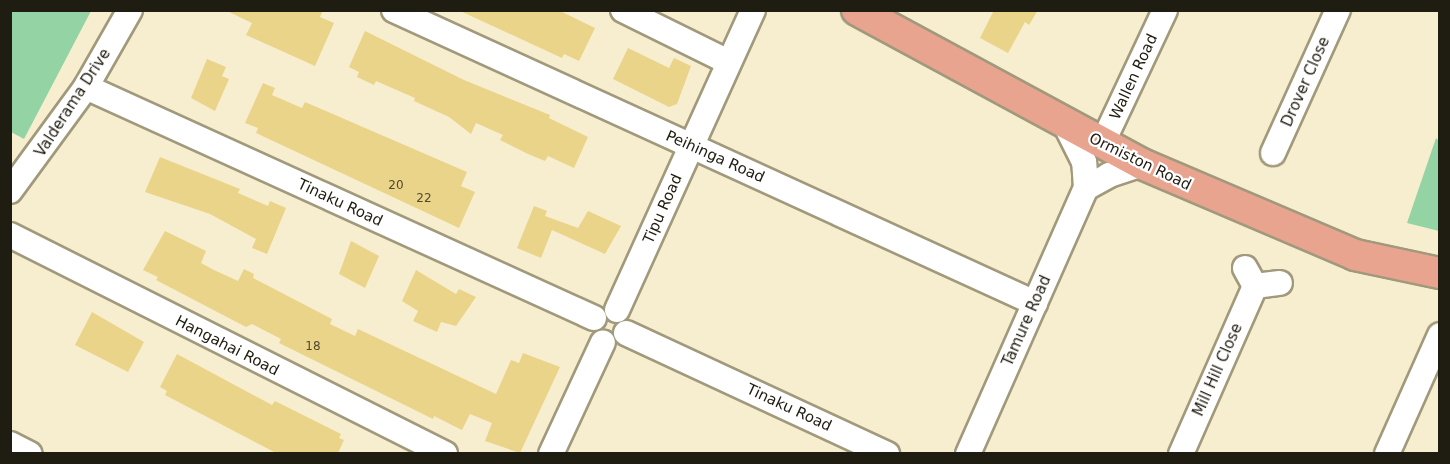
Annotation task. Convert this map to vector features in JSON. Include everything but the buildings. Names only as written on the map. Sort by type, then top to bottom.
[{"type":"main road","name":"Ormiston Road","points":[[857,10],[1066,126],[1142,164],[1355,255],[1440,273]]},
{"type":"street","name":"Valderama Drive","points":[[10,191],[86,87],[130,10]]},
{"type":"street","name":"Peihinga Road","points":[[394,10],[1035,303]]},
{"type":"street","points":[[623,10],[728,62]]},
{"type":"street","name":"Tipu Road","points":[[617,310],[753,10]]},
{"type":"street","name":"Wallen Road","points":[[1102,144],[1165,10]]},
{"type":"street","name":"Drover Close","points":[[1273,153],[1338,10]]},
{"type":"street","name":"Tinaku Road","points":[[86,87],[594,318]]},
{"type":"street","points":[[1066,126],[1084,162],[1086,188],[1109,175],[1142,164]]},
{"type":"street","name":"Tamure Road","points":[[968,453],[1086,188]]},
{"type":"street","name":"Hangahai Road","points":[[10,235],[445,453]]},
{"type":"street","name":"Mill Hill Close","points":[[1181,453],[1250,277],[1280,283]]},
{"type":"street","points":[[606,308],[617,310],[627,322],[626,333],[619,341],[603,342],[594,335],[594,318],[606,308]]},
{"type":"street","name":"Tinaku Road","points":[[626,333],[886,453]]},
{"type":"street","points":[[1387,453],[1440,335]]},
{"type":"street","points":[[551,453],[603,342]]},
{"type":"street","points":[[10,444],[30,453]]},
{"type":"green space","points":[[10,11],[91,11],[24,139],[11,132]]},
{"type":"green space","points":[[1436,138],[1440,142],[1439,231],[1407,223]]}]
